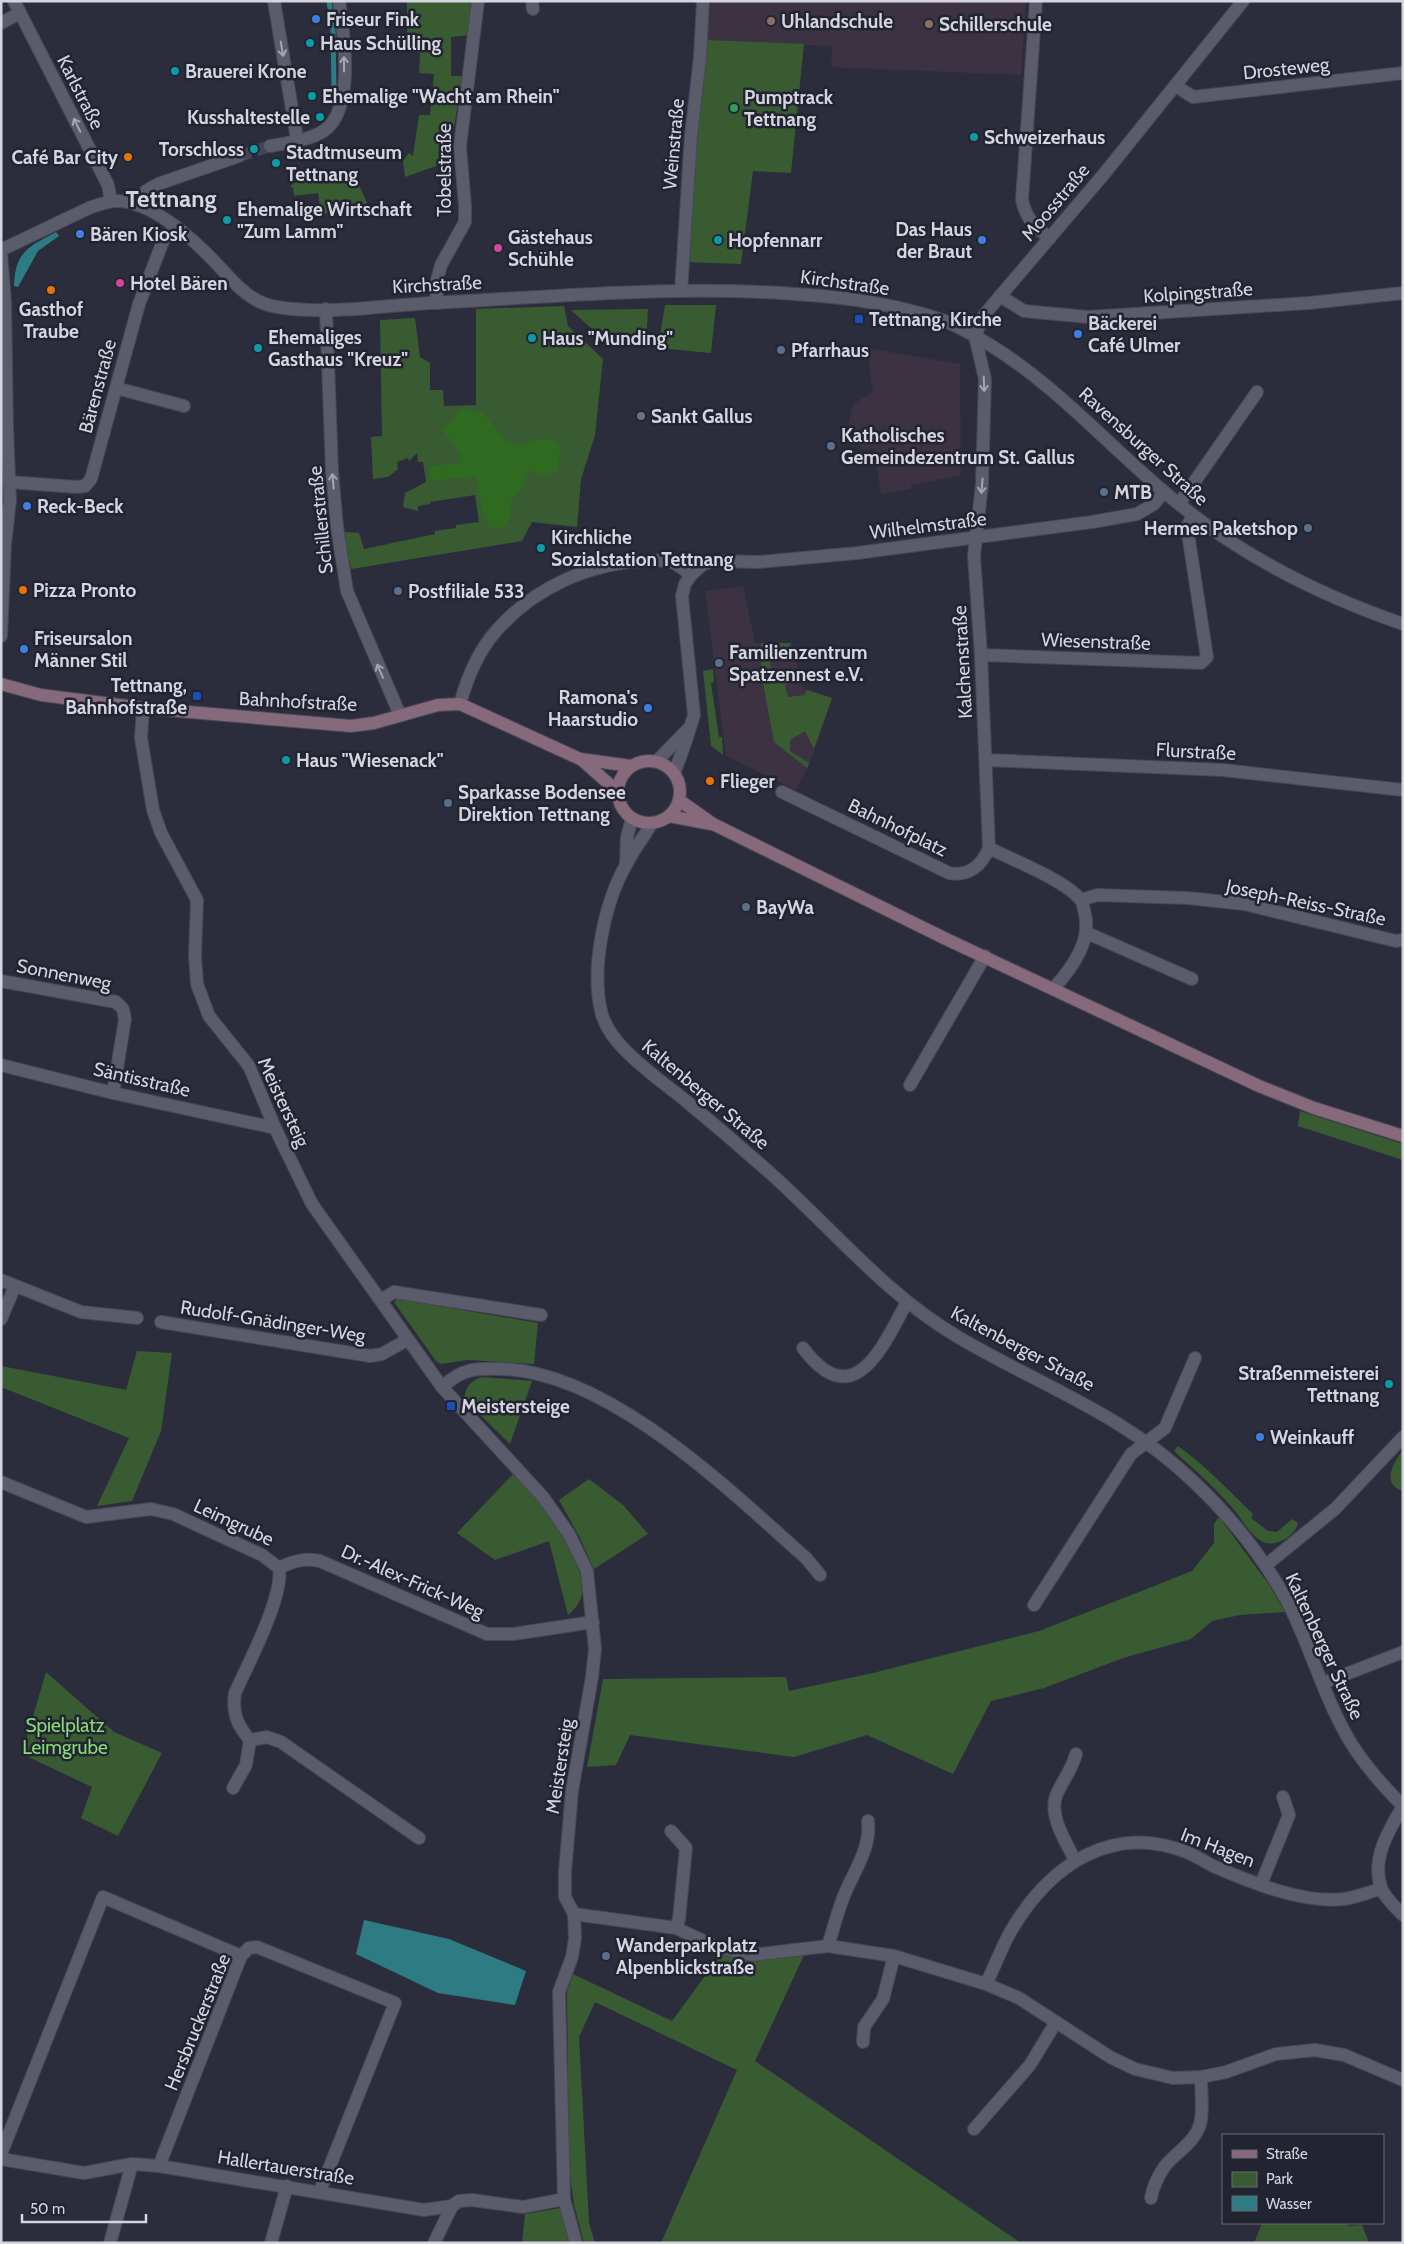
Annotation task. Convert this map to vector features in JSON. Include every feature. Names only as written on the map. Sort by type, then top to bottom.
[{"type":"main road","name":"Bahnhofstraße","points":[[1,684],[42,695],[143,708],[351,726],[374,723],[438,704],[460,704],[580,759],[618,792],[622,806],[632,818]]},
{"type":"main road","name":"Bahnhofstraße","points":[[580,759],[631,766],[643,761],[657,761]]},
{"type":"main road","points":[[657,761],[674,773],[680,786],[679,800],[669,816]]},
{"type":"main road","points":[[618,792],[622,777],[631,766]]},
{"type":"main road","points":[[679,800],[713,824],[1259,1086],[1314,1108],[1403,1136]]},
{"type":"main road","points":[[632,818],[652,823],[669,816],[713,824]]},
{"type":"street","name":"Karlstraße","points":[[14,1],[108,185],[111,201]]},
{"type":"street","points":[[274,1],[297,139]]},
{"type":"street","points":[[270,146],[323,131],[336,120],[341,108],[345,62],[339,1]]},
{"type":"street","name":"Tobelstraße","points":[[437,303],[436,284],[441,265],[464,222],[465,206],[460,146],[478,1]]},
{"type":"street","name":"Weinstraße","points":[[681,291],[691,136],[700,57],[703,1]]},
{"type":"street","points":[[1036,1],[1022,200],[1025,212],[1032,224],[1050,238]]},
{"type":"street","name":"Moosstraße","points":[[975,336],[984,315],[1176,86],[1243,1]]},
{"type":"street","points":[[1,23],[20,13]]},
{"type":"street","name":"Drosteweg","points":[[1176,86],[1193,97],[1403,73]]},
{"type":"street","points":[[137,206],[146,191],[196,170],[239,156]]},
{"type":"street","name":"Kirchstraße","points":[[111,201],[120,200],[137,206],[175,226],[210,257],[242,290],[256,300],[270,306],[326,309],[681,291],[760,291],[833,297],[884,305],[949,323],[975,336]]},
{"type":"street","points":[[1,636],[9,482],[6,420],[6,302],[1,251],[89,208],[111,201]]},
{"type":"street","name":"Bärenstraße","points":[[9,482],[85,486],[91,479],[139,304],[163,241],[175,226]]},
{"type":"street","name":"Kolpingstraße","points":[[1000,296],[1024,311],[1088,317],[1300,303],[1403,293]]},
{"type":"street","name":"Schillerstraße","points":[[326,309],[332,471],[337,527],[347,591],[400,715]]},
{"type":"street","name":"Ravensburger Straße","points":[[975,336],[1015,361],[1049,386],[1164,492],[1221,536],[1325,594],[1403,624]]},
{"type":"street","name":"Kalchenstraße","points":[[975,336],[985,379],[982,484],[974,556],[981,655],[989,848]]},
{"type":"street","points":[[116,388],[184,406]]},
{"type":"street","points":[[1179,504],[1258,392]]},
{"type":"street","name":"Wilhelmstraße","points":[[690,574],[702,565],[712,561],[759,562],[976,538],[1137,514],[1154,504],[1164,492]]},
{"type":"street","name":"Wiesenstraße","points":[[981,655],[1202,663],[1207,657],[1187,526],[1193,515]]},
{"type":"street","points":[[460,704],[465,683],[484,647],[496,631],[510,616],[549,588],[582,573],[634,562],[672,562],[690,574],[682,596],[694,715],[688,729],[684,749],[674,773]]},
{"type":"street","name":"Meistersteig","points":[[143,708],[141,738],[154,810],[161,833],[197,900],[195,954],[198,984],[202,1002],[208,1016],[248,1066],[275,1128],[312,1204],[442,1387],[543,1497],[569,1534],[586,1571],[595,1649],[592,1678],[572,1791],[564,1872],[566,1897],[574,1914],[575,1938],[572,1957],[559,1992],[564,2199],[576,2243]]},
{"type":"street","points":[[657,761],[688,729]]},
{"type":"street","name":"Flurstraße","points":[[986,760],[1223,770],[1403,790]]},
{"type":"street","name":"Bahnhofplatz","points":[[782,792],[949,873],[959,875],[978,867],[989,848]]},
{"type":"street","name":"Kaltenberger Straße","points":[[626,863],[627,837],[632,818]]},
{"type":"street","name":"Kaltenberger Straße","points":[[652,823],[626,863],[613,896],[599,951],[598,997],[605,1024],[624,1049],[770,1173],[866,1266],[907,1302],[958,1338],[1097,1410],[1170,1460],[1215,1502],[1266,1566],[1288,1602],[1340,1725],[1352,1746],[1375,1776],[1403,1806]]},
{"type":"street","points":[[989,848],[1059,884],[1082,900],[1087,920],[1087,933],[1074,962],[1054,988]]},
{"type":"street","name":"Joseph-Reiss-Straße","points":[[1082,900],[1097,895],[1188,898],[1244,904],[1396,941],[1403,940]]},
{"type":"street","points":[[1087,933],[1192,979]]},
{"type":"street","points":[[910,1085],[985,956]]},
{"type":"street","name":"Sonnenweg","points":[[1,981],[116,1002],[123,1009],[125,1019],[113,1093]]},
{"type":"street","name":"Säntisstraße","points":[[1,1065],[113,1093],[275,1128]]},
{"type":"street","points":[[1,1280],[81,1312],[137,1318]]},
{"type":"street","points":[[1,1319],[15,1286]]},
{"type":"street","points":[[381,1300],[394,1292],[541,1314]]},
{"type":"street","points":[[803,1348],[815,1365],[835,1374],[853,1376],[866,1368],[882,1349],[907,1302]]},
{"type":"street","name":"Rudolf-Gnädinger-Weg","points":[[161,1322],[370,1356],[382,1354],[407,1340]]},
{"type":"street","points":[[1034,1605],[1131,1454],[1165,1428],[1195,1358]]},
{"type":"street","points":[[442,1387],[454,1376],[465,1370],[480,1368],[538,1372],[587,1390],[644,1424],[698,1465],[806,1558],[820,1575]]},
{"type":"street","points":[[1266,1566],[1335,1509],[1403,1437]]},
{"type":"street","name":"Leimgrube","points":[[1,1482],[86,1517],[151,1509],[173,1514],[262,1555],[279,1568],[279,1584],[276,1598],[235,1693],[233,1708],[239,1727],[250,1740]]},
{"type":"street","name":"Dr.-Alex-Frick-Weg","points":[[279,1568],[308,1558],[320,1561],[487,1634],[513,1634],[593,1622]]},
{"type":"street","points":[[1323,1683],[1403,1652]]},
{"type":"street","points":[[233,1788],[246,1765],[250,1740],[267,1737],[281,1742],[419,1838]]},
{"type":"street","points":[[1075,1860],[1057,1822],[1055,1803],[1056,1795],[1073,1766],[1076,1754]]},
{"type":"street","name":"Im Hagen","points":[[1261,1884],[1289,1815],[1283,1797]]},
{"type":"street","points":[[1403,1806],[1390,1829],[1379,1855],[1377,1870],[1381,1889],[1403,1915]]},
{"type":"street","points":[[828,1946],[844,1896],[866,1850],[869,1835],[868,1821]]},
{"type":"street","points":[[672,1831],[686,1848],[679,1919],[676,1928]]},
{"type":"street","name":"Im Hagen","points":[[986,1984],[1018,1920],[1054,1876],[1075,1860],[1117,1844],[1155,1844],[1189,1853],[1238,1876],[1309,1898],[1344,1899],[1381,1889]]},
{"type":"street","points":[[1,2154],[103,1897],[241,1956]]},
{"type":"street","points":[[574,1914],[676,1928],[714,1946],[752,1955],[828,1946],[894,1956],[986,1984],[1019,1998],[1110,2057],[1135,2069],[1173,2078],[1201,2077],[1226,2072],[1276,2054],[1315,2050],[1344,2055],[1403,2080]]},
{"type":"street","name":"Hersbruckerstraße","points":[[160,2166],[241,1956],[249,1948],[257,1948],[395,2004],[320,2191]]},
{"type":"street","points":[[863,2042],[864,2027],[883,1999],[894,1956]]},
{"type":"street","points":[[974,2129],[1030,2065],[1056,2022]]},
{"type":"street","points":[[1151,2198],[1153,2189],[1166,2165],[1190,2142],[1201,2121],[1201,2077]]},
{"type":"street","name":"Hallertauerstraße","points":[[1,2160],[84,2173],[132,2164],[160,2166],[320,2191],[424,2210],[452,2206],[459,2201],[472,2200],[523,2206],[564,2199]]},
{"type":"street","points":[[110,2243],[132,2164]]},
{"type":"street","points":[[270,2243],[287,2186]]},
{"type":"street","points":[[434,2243],[452,2206]]},
{"type":"shaded area","name":"Schillerschule","points":[[709,1],[1026,1],[1021,75],[831,67],[832,46],[706,40]]},
{"type":"shaded area","points":[[871,349],[960,364],[961,475],[911,485],[911,489],[881,494],[874,448],[862,450],[848,425],[853,404],[873,392],[869,367]]},
{"type":"shaded area","points":[[743,586],[755,643],[791,643],[803,688],[832,698],[809,765],[796,790],[726,756],[705,591]]},
{"type":"green space","points":[[407,1],[471,1],[469,35],[451,37],[451,76],[462,76],[455,122],[442,170],[439,165],[405,177],[403,161],[409,153],[413,156],[419,115],[430,115],[434,74],[419,73],[420,53],[417,53],[417,34],[407,33],[407,27],[411,27],[411,24],[407,25]]},
{"type":"green space","points":[[706,40],[804,44],[791,173],[753,171],[741,264],[686,262]]},
{"type":"green space","points":[[356,178],[370,210],[354,213],[347,204],[336,205],[334,212],[321,214],[318,193],[294,196],[293,187],[290,187],[293,183]]},
{"type":"green space","points":[[665,305],[716,305],[711,353],[658,348]]},
{"type":"green space","points":[[564,306],[568,326],[603,359],[595,435],[581,479],[577,527],[532,522],[522,541],[351,569],[344,532],[359,533],[364,549],[435,534],[435,531],[456,528],[456,525],[479,522],[475,495],[430,502],[430,504],[418,506],[418,511],[403,507],[405,493],[426,482],[423,462],[418,462],[417,453],[409,461],[408,458],[397,462],[398,469],[388,477],[373,479],[371,437],[382,436],[380,320],[415,318],[420,357],[430,363],[430,390],[443,390],[444,406],[476,405],[476,309]]},
{"type":"green space","points":[[648,309],[646,344],[603,339],[571,310]]},
{"type":"green space","points":[[460,409],[484,413],[505,441],[517,446],[535,440],[553,439],[561,447],[557,471],[544,476],[530,470],[525,476],[524,488],[511,499],[510,518],[501,529],[489,527],[475,476],[430,481],[429,467],[461,462],[461,454],[443,431]]},
{"type":"green space","points":[[761,643],[791,643],[787,656],[769,658],[773,680],[790,675],[792,682],[785,685],[788,697],[804,695],[807,690],[832,698],[814,749],[805,731],[790,740],[790,751],[809,763],[807,768],[774,742],[761,672]]},
{"type":"green space","points":[[713,669],[714,682],[711,683],[719,737],[722,737],[723,755],[711,746],[703,671]]},
{"type":"green space","points":[[1300,1111],[1403,1144],[1403,1160],[1298,1126]]},
{"type":"green space","points":[[398,1299],[538,1323],[534,1364],[468,1360],[441,1364],[436,1361],[394,1302]]},
{"type":"green space","points":[[137,1351],[172,1353],[161,1431],[132,1501],[97,1506],[129,1438],[1,1387],[1,1366],[126,1390]]},
{"type":"green space","points":[[482,1377],[532,1381],[510,1444],[464,1399],[469,1385],[474,1380]]},
{"type":"green space","points":[[1178,1446],[1217,1479],[1253,1514],[1251,1518],[1268,1531],[1277,1532],[1292,1519],[1298,1523],[1296,1528],[1284,1540],[1272,1543],[1261,1541],[1224,1499],[1174,1451]]},
{"type":"green space","points":[[1403,1450],[1403,1491],[1392,1484],[1391,1473]]},
{"type":"green space","points":[[515,1472],[559,1529],[576,1563],[581,1579],[582,1593],[577,1605],[568,1615],[549,1541],[495,1560],[457,1533]]},
{"type":"green space","points":[[589,1479],[623,1505],[648,1534],[594,1569],[579,1536],[559,1500]]},
{"type":"green space","points":[[1219,1517],[1270,1586],[1285,1612],[1240,1615],[1212,1621],[1191,1639],[1123,1658],[1044,1688],[991,1701],[953,1774],[867,1735],[794,1757],[630,1735],[616,1765],[587,1767],[603,1679],[786,1677],[789,1691],[873,1673],[1039,1631],[1192,1571],[1214,1543],[1214,1524]]},
{"type":"green space","name":"Spielplatz Leimgrube","points":[[46,1672],[114,1732],[162,1753],[118,1836],[81,1818],[92,1787],[22,1754]]},
{"type":"green space","points":[[721,1954],[743,1959],[772,1959],[804,1955],[755,2061],[1021,2243],[661,2243],[737,2070],[595,2002],[579,2037],[589,2223],[595,2243],[584,2243],[574,2205],[569,2168],[567,1992],[573,1974],[672,2021]]},
{"type":"green space","points":[[560,2208],[570,2243],[522,2243],[525,2214]]},
{"type":"green space","points":[[1262,2224],[1347,2224],[1348,2226],[1362,2225],[1369,2243],[1254,2243]]},
{"type":"water","points":[[56,232],[59,236],[38,251],[18,287],[14,286],[20,258],[31,247]]},
{"type":"water","points":[[364,1920],[449,1939],[526,1971],[515,2005],[438,1993],[356,1954]]},
{"type":"waterway","points":[[329,1],[333,29],[334,88]]},
{"type":"tunnel","points":[[239,156],[270,146]]},
{"type":"place","name":"Friseur Fink","points":[[316,19]]},
{"type":"place","name":"Uhlandschule","points":[[771,21]]},
{"type":"place","name":"Schillerschule","points":[[929,24]]},
{"type":"place","name":"Haus Schülling","points":[[310,43]]},
{"type":"place","name":"Brauerei Krone","points":[[175,71]]},
{"type":"place","name":"Ehemalige \"Wacht am Rhein\"","points":[[312,96]]},
{"type":"place","name":"Pumptrack Tettnang","points":[[734,108]]},
{"type":"place","name":"Kusshaltestelle","points":[[320,117]]},
{"type":"place","name":"Schweizerhaus","points":[[974,137]]},
{"type":"place","name":"Torschloss","points":[[254,149]]},
{"type":"place","name":"Café Bar City","points":[[128,157]]},
{"type":"place","name":"Stadtmuseum Tettnang","points":[[276,163]]},
{"type":"place","name":"Ehemalige Wirtschaft \"Zum Lamm\"","points":[[227,220]]},
{"type":"place","name":"Bären Kiosk","points":[[80,234]]},
{"type":"place","name":"Hopfennarr","points":[[718,240]]},
{"type":"place","name":"Das Haus der Braut","points":[[982,240]]},
{"type":"place","name":"Gästehaus Schühle","points":[[498,248]]},
{"type":"place","name":"Hotel Bären","points":[[120,283]]},
{"type":"place","name":"Gasthof Traube","points":[[51,290]]},
{"type":"place","name":"Tettnang, Kirche","points":[[859,319]]},
{"type":"place","name":"Bäckerei Café Ulmer","points":[[1078,334]]},
{"type":"place","name":"Haus \"Munding\"","points":[[532,338]]},
{"type":"place","name":"Ehemaliges Gasthaus \"Kreuz\"","points":[[258,348]]},
{"type":"place","name":"Pfarrhaus","points":[[781,350]]},
{"type":"place","name":"Sankt Gallus","points":[[641,416]]},
{"type":"place","name":"Katholisches Gemeindezentrum St. Gallus","points":[[831,446]]},
{"type":"place","name":"MTB","points":[[1104,492]]},
{"type":"place","name":"Reck-Beck","points":[[27,506]]},
{"type":"place","name":"Hermes Paketshop","points":[[1308,528]]},
{"type":"place","name":"Kirchliche Sozialstation Tettnang","points":[[541,548]]},
{"type":"place","name":"Pizza Pronto","points":[[23,590]]},
{"type":"place","name":"Postfiliale 533","points":[[398,591]]},
{"type":"place","name":"Friseursalon Männer Stil","points":[[24,649]]},
{"type":"place","name":"Familienzentrum Spatzennest e.V.","points":[[719,663]]},
{"type":"place","name":"Tettnang, Bahnhofstraße","points":[[197,696]]},
{"type":"place","name":"Ramona's Haarstudio","points":[[648,708]]},
{"type":"place","name":"Haus \"Wiesenack\"","points":[[286,760]]},
{"type":"place","name":"Flieger","points":[[710,781]]},
{"type":"place","name":"Sparkasse Bodensee Direktion Tettnang","points":[[448,803]]},
{"type":"place","name":"BayWa","points":[[746,907]]},
{"type":"place","name":"Straßenmeisterei Tettnang","points":[[1389,1384]]},
{"type":"place","name":"Meistersteige","points":[[451,1406]]},
{"type":"place","name":"Weinkauff","points":[[1260,1437]]},
{"type":"place","name":"Wanderparkplatz Alpenblickstraße","points":[[606,1956]]},
{"type":"district","name":"Tettnang","points":[[171,199]]}]
